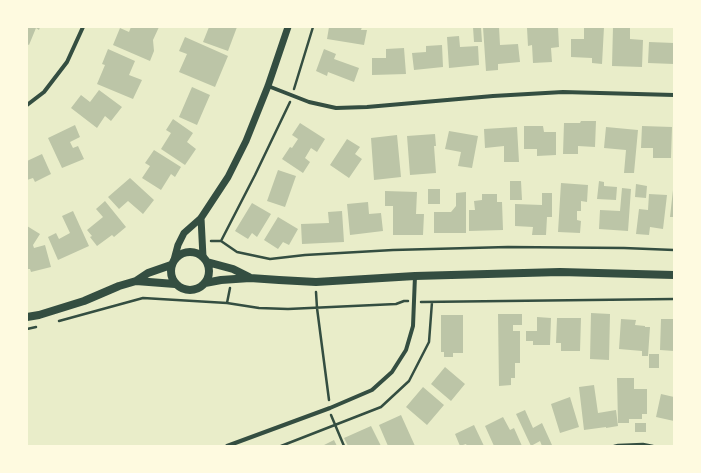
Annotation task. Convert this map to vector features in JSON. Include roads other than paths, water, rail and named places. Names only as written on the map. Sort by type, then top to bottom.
[{"type":"main road","points":[[205,259],[209,273],[205,283],[200,288],[186,290],[175,284],[170,272],[173,263],[179,256],[184,253],[191,252],[197,253],[205,259],[233,269],[250,278]]},
{"type":"main road","points":[[136,282],[148,273],[173,263]]},
{"type":"main road","points":[[205,283],[221,280],[250,278],[316,282],[415,276],[560,272],[674,275]]},
{"type":"main road","points":[[27,317],[39,315],[84,301],[118,286],[136,282],[175,284]]},
{"type":"street","points":[[27,105],[44,92],[67,62],[83,27]]},
{"type":"street","points":[[173,263],[178,245],[184,233],[201,218],[228,177],[246,141],[268,86],[288,27]]},
{"type":"street","points":[[268,86],[309,102],[336,108],[563,92],[674,95]]},
{"type":"street","points":[[201,218],[205,259]]},
{"type":"street","points":[[227,446],[330,408],[372,390],[392,372],[406,350],[413,326],[415,276]]}]
